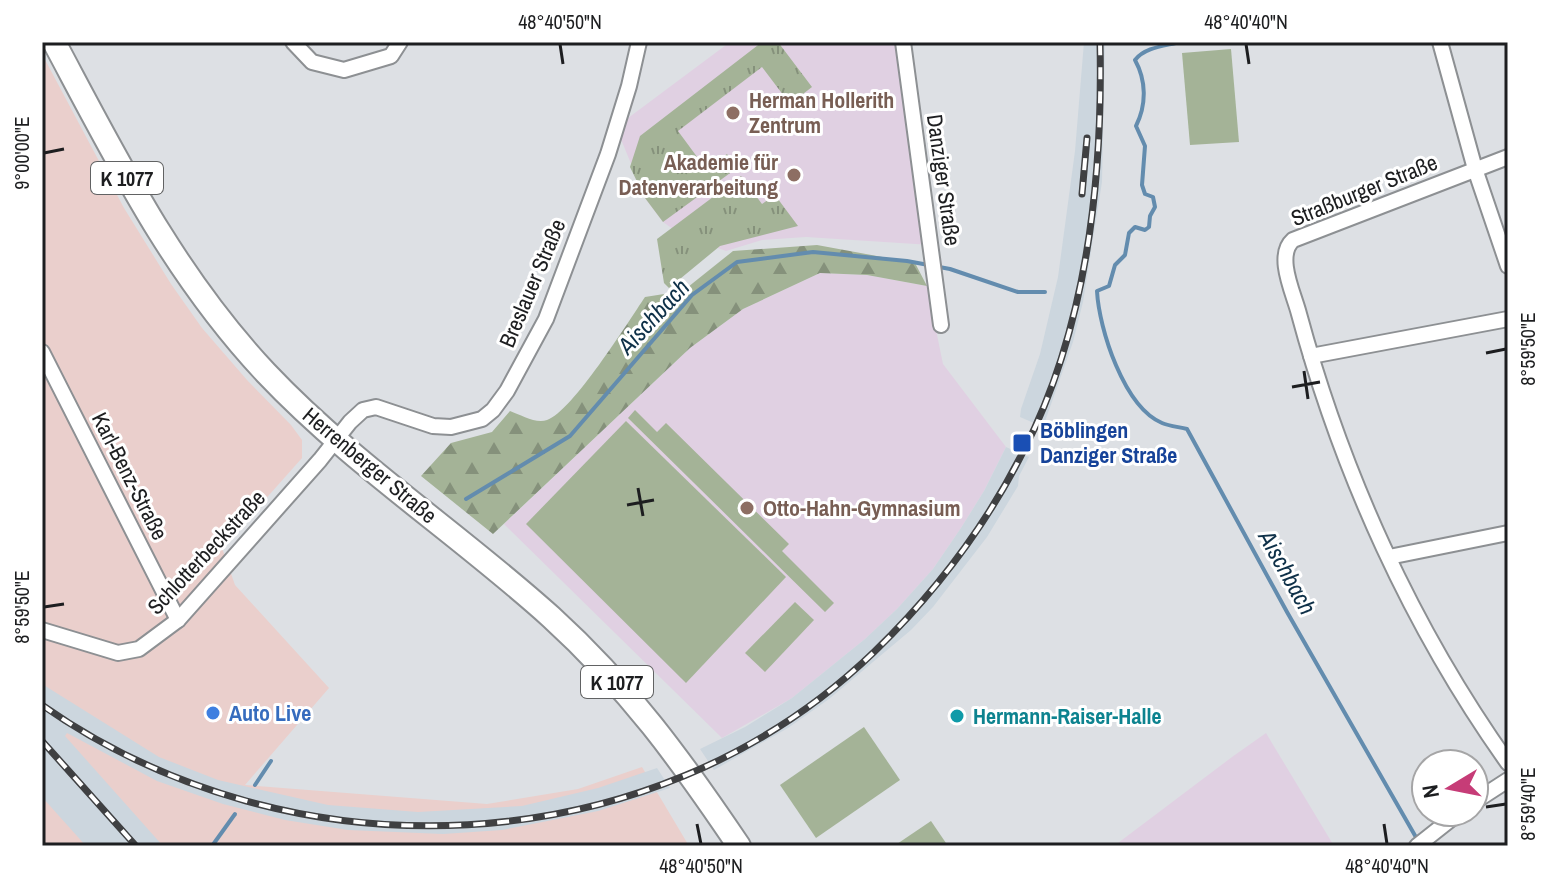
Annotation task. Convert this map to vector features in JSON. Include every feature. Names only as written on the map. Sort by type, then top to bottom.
[{"type":"main road","name":"Herrenberger Straße","points":[[52,42],[139,199],[191,282],[268,374],[336,440],[549,615],[592,655],[664,738],[739,846]]},
{"type":"street","points":[[42,46],[52,42]]},
{"type":"street","points":[[293,42],[312,62],[344,70],[391,56],[400,42]]},
{"type":"street","name":"Breslauer Straße","points":[[336,440],[363,410],[376,407],[433,426],[451,427],[482,419],[502,399],[546,319],[608,154],[639,42]]},
{"type":"street","name":"Danziger Straße","points":[[903,42],[941,325]]},
{"type":"street","points":[[1440,42],[1475,169],[1508,266]]},
{"type":"street","points":[[1475,169],[1508,157]]},
{"type":"street","name":"Straßburger Straße","points":[[1475,169],[1303,235],[1288,245],[1285,260],[1311,356],[1357,487],[1432,641],[1508,763]]},
{"type":"street","points":[[1311,356],[1508,319]]},
{"type":"street","name":"Karl-Benz-Straße","points":[[42,352],[178,620]]},
{"type":"street","name":"Schlotterbeckstraße","points":[[42,630],[118,653],[139,649],[178,620],[336,440]]},
{"type":"street","points":[[1389,557],[1507,534]]},
{"type":"street","points":[[1490,792],[1508,780]]},
{"type":"street","points":[[1422,842],[1440,828]]},
{"type":"shaded area","points":[[730,42],[902,42],[931,245],[806,237],[762,240],[726,251],[680,234],[663,222],[645,198],[616,127]]},
{"type":"shaded area","points":[[1084,42],[1105,42],[1102,182],[1083,302],[1073,342],[1043,427],[1020,417],[1040,354],[1058,277],[1075,151]]},
{"type":"shaded area","points":[[42,54],[124,208],[171,284],[202,328],[302,440],[302,458],[222,548],[235,585],[329,688],[245,785],[487,804],[578,789],[642,767],[689,846],[42,846]]},
{"type":"shaded area","name":"Otto-Hahn-Gymnasium","points":[[820,273],[867,275],[927,286],[943,364],[1006,447],[961,528],[933,569],[897,609],[792,698],[722,738],[504,524],[690,348],[743,309]]},
{"type":"shaded area","points":[[1006,447],[1029,457],[1019,476],[1018,486],[987,537],[933,607],[911,630],[829,699],[788,728],[714,770],[700,749],[745,727],[792,698],[897,609],[933,569],[961,528]]},
{"type":"shaded area","points":[[42,684],[159,757],[218,780],[328,805],[418,812],[522,806],[598,788],[657,768],[670,788],[598,811],[502,830],[443,834],[348,830],[285,820],[223,804],[157,781],[67,733],[65,736],[163,846],[86,846],[42,797]]},
{"type":"shaded area","points":[[1266,733],[1334,846],[1114,846],[1232,757]]},
{"type":"green space","points":[[762,42],[778,42],[812,87],[790,104],[762,67],[678,131],[706,169],[727,154],[737,168],[663,222],[645,198],[630,167],[640,136]]},
{"type":"green space","points":[[1231,49],[1239,142],[1190,145],[1182,53]]},
{"type":"green space","points":[[741,176],[762,204],[775,195],[798,226],[720,246],[669,288],[664,283],[657,239]]},
{"type":"green space","points":[[817,245],[915,263],[927,286],[867,275],[820,273],[743,309],[690,348],[493,534],[421,476],[451,443],[492,432],[510,411],[538,421],[547,420],[558,413],[585,384],[645,297],[683,291],[733,251]]},
{"type":"green space","points":[[635,410],[657,432],[666,423],[789,544],[782,551],[834,603],[825,612],[628,418]]},
{"type":"green space","points":[[626,421],[786,577],[686,683],[526,524]]},
{"type":"green space","points":[[795,602],[814,620],[765,672],[745,653]]},
{"type":"green space","points":[[864,727],[900,780],[816,838],[780,785]]},
{"type":"green space","points":[[931,821],[948,846],[894,846]]},
{"type":"waterway","name":"Aischbach","points":[[1180,42],[1150,50],[1135,60],[1144,92],[1136,126],[1145,146],[1142,185],[1145,194],[1153,197],[1155,207],[1149,227],[1145,230],[1135,227],[1129,233],[1125,255],[1115,265],[1109,286],[1097,291],[1108,345],[1125,384],[1148,414],[1162,423],[1187,429],[1417,839]]},
{"type":"waterway","name":"Aischbach","points":[[466,499],[570,436],[692,295],[737,262],[813,252],[907,261],[950,269],[1018,292],[1045,292]]},
{"type":"waterway","name":"Aischbach","points":[[255,785],[271,761]]},
{"type":"waterway","name":"Aischbach","points":[[212,846],[235,814]]},
{"type":"railway","points":[[42,705],[140,762],[246,801],[356,822],[468,825],[578,809],[685,776],[784,723],[874,652],[918,606],[976,532],[1024,450],[1063,354],[1087,251],[1098,146],[1100,42]]},
{"type":"railway","points":[[1082,194],[1087,138]]},
{"type":"railway","points":[[42,741],[136,846]]},
{"type":"place","name":"Herman Hollerith Zentrum","points":[[733,113]]},
{"type":"place","name":"Akademie für Datenverarbeitung","points":[[794,175]]},
{"type":"place","name":"Böblingen Danziger Straße","points":[[1022,443]]},
{"type":"place","name":"Otto-Hahn-Gymnasium","points":[[747,508]]},
{"type":"place","name":"Auto Live","points":[[213,713]]},
{"type":"place","name":"Hermann-Raiser-Halle","points":[[957,716]]}]
